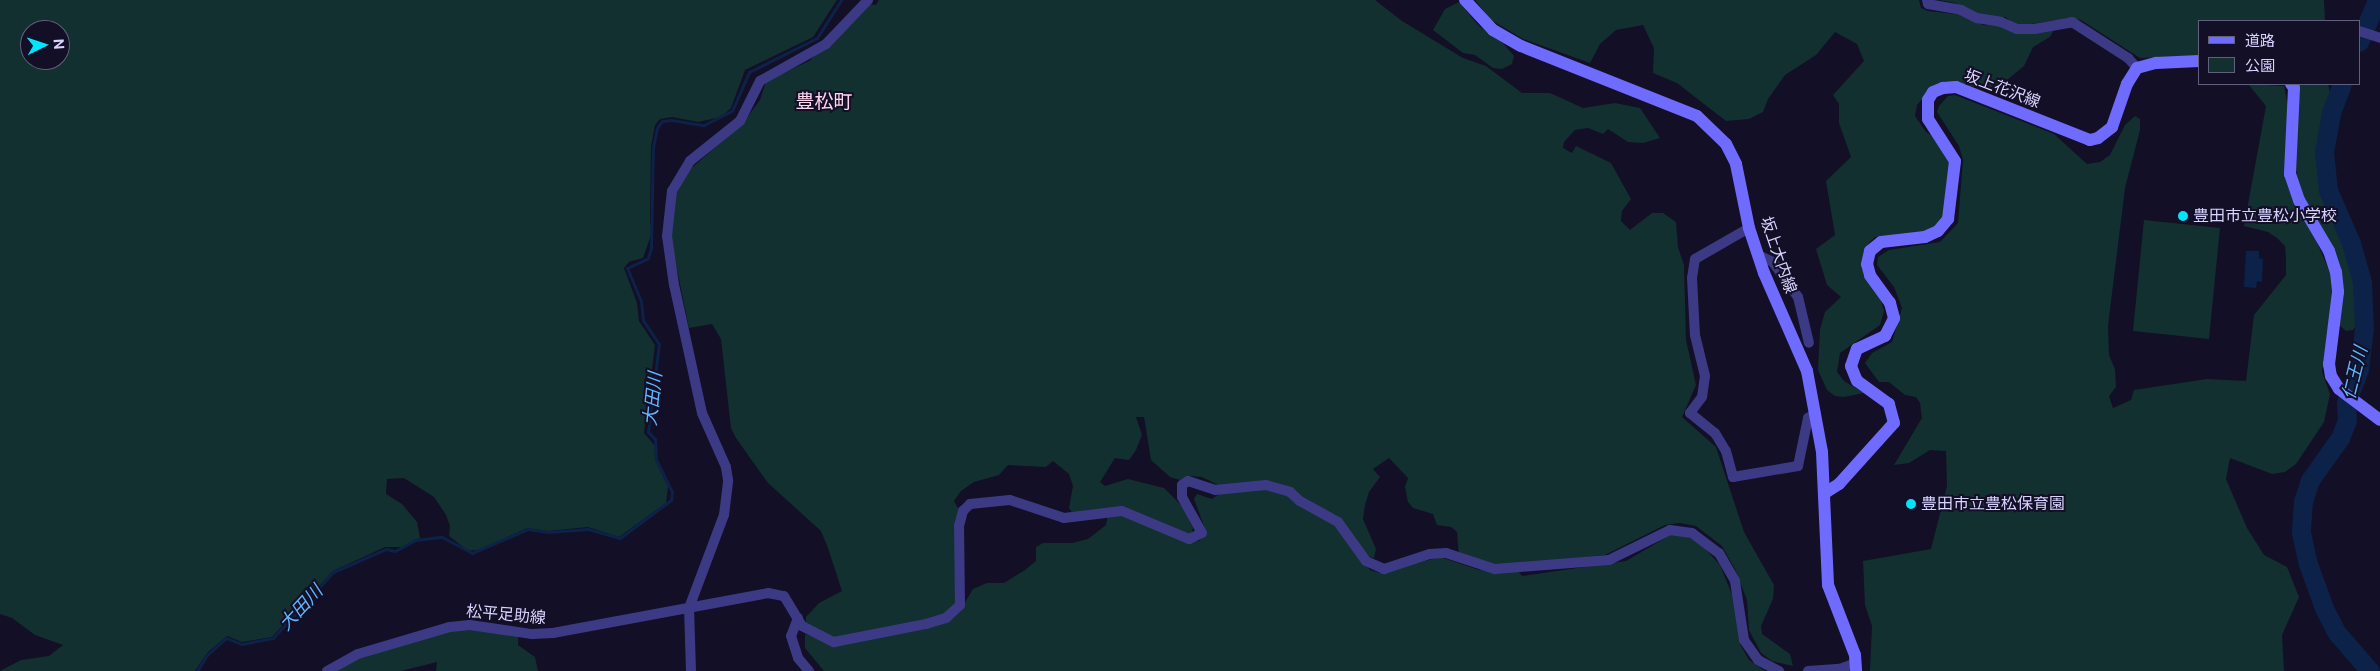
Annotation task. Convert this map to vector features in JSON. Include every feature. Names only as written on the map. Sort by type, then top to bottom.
[{"type":"main road","name":"坂上大内線","points":[[1465,0],[1493,30],[1521,46],[1679,108],[1710,125],[1726,144],[1736,164],[1749,228],[1758,255],[1807,371],[1816,413],[1825,493],[1828,585],[1856,667]]},
{"type":"main road","points":[[2137,68],[2156,62],[2198,61]]},
{"type":"main road","name":"坂上花沢線","points":[[1825,493],[1839,484],[1894,424],[1888,404],[1857,381],[1851,366],[1857,349],[1884,336],[1894,318],[1890,303],[1870,275],[1867,264],[1870,251],[1882,242],[1925,237],[1938,231],[1948,219],[1956,161],[1928,119],[1928,100],[1933,92],[1943,88],[1956,88],[2090,140],[2098,138],[2112,127],[2127,84],[2137,68]]},
{"type":"main road","points":[[2292,85],[2294,88],[2290,174],[2299,200],[2328,251],[2336,272],[2338,292],[2329,364],[2331,376],[2339,389],[2379,419]]},
{"type":"street","points":[[691,671],[689,608],[724,515],[728,480],[726,467],[702,413],[674,285],[666,236],[672,191],[690,161],[740,121],[760,81],[826,44],[868,0]]},
{"type":"street","points":[[1926,0],[1928,4],[1961,10],[1977,18],[2001,22],[2017,29],[2072,22],[2128,58],[2137,68]]},
{"type":"street","points":[[2360,31],[2380,38]]},
{"type":"street","points":[[1749,228],[1695,259],[1692,278],[1695,335],[1705,376],[1702,397],[1690,413],[1715,433],[1726,451],[1733,478],[1798,466],[1808,418],[1816,413]]},
{"type":"street","points":[[1758,255],[1773,262],[1798,298],[1809,344]]},
{"type":"street","name":"松平足助線","points":[[327,671],[358,654],[450,627],[470,625],[540,635],[775,593],[784,596],[802,626],[834,642],[946,618],[960,605],[959,526],[963,511],[970,504],[1010,500],[1064,518],[1122,511],[1183,537],[1198,537],[1202,532],[1182,497],[1182,485],[1188,481],[1215,490],[1266,485],[1290,492],[1300,501],[1338,522],[1366,561],[1384,569],[1430,554],[1446,553],[1494,569],[1608,560],[1664,532],[1692,533],[1719,553],[1735,581],[1744,640],[1758,660],[1779,671]]},
{"type":"street","points":[[798,618],[791,636],[798,658],[809,671]]},
{"type":"street","points":[[1808,671],[1856,667]]},
{"type":"green space","points":[[0,0],[837,0],[813,37],[745,70],[731,108],[721,117],[698,122],[672,117],[660,119],[655,125],[651,147],[650,222],[652,232],[643,258],[629,262],[624,268],[637,303],[639,321],[655,345],[644,433],[655,446],[655,459],[668,487],[666,503],[619,537],[588,527],[548,531],[527,528],[483,549],[468,551],[449,536],[450,526],[446,515],[434,497],[404,478],[387,479],[386,494],[402,504],[417,522],[420,538],[405,547],[385,547],[333,571],[272,637],[242,642],[227,636],[208,652],[195,671],[0,671],[21,660],[49,656],[63,645],[35,635],[12,618],[0,614]]},
{"type":"green space","points":[[879,0],[1375,0],[1402,21],[1463,58],[1486,66],[1522,93],[1550,93],[1583,108],[1615,103],[1640,108],[1660,138],[1643,143],[1628,142],[1608,129],[1603,134],[1588,128],[1575,130],[1564,142],[1563,148],[1572,153],[1576,146],[1611,163],[1631,199],[1622,211],[1621,221],[1630,230],[1652,213],[1663,213],[1676,222],[1678,247],[1684,265],[1686,340],[1696,385],[1682,417],[1716,447],[1744,532],[1774,585],[1773,599],[1761,626],[1762,634],[1790,654],[1793,666],[1772,661],[1761,653],[1749,630],[1747,600],[1735,569],[1722,546],[1696,526],[1680,523],[1665,525],[1605,555],[1496,566],[1459,556],[1457,532],[1451,527],[1437,525],[1433,514],[1413,508],[1408,502],[1405,487],[1408,478],[1389,458],[1373,469],[1380,477],[1369,492],[1365,505],[1363,519],[1376,549],[1374,558],[1367,556],[1341,520],[1286,486],[1218,485],[1202,477],[1189,476],[1180,480],[1170,477],[1151,460],[1144,417],[1136,417],[1142,435],[1136,450],[1129,460],[1115,458],[1100,482],[1105,486],[1128,479],[1164,488],[1182,506],[1193,528],[1191,535],[1122,508],[1073,514],[1069,508],[1073,486],[1069,474],[1053,461],[1046,467],[1008,465],[999,475],[974,482],[961,491],[954,501],[959,510],[954,531],[957,536],[956,603],[952,609],[937,617],[833,639],[806,623],[806,617],[819,603],[842,591],[821,531],[768,483],[731,428],[721,339],[712,324],[689,328],[671,240],[676,195],[686,173],[743,123],[760,100],[766,81],[809,61],[870,4],[876,5]]},
{"type":"green space","points":[[1475,0],[1919,0],[1921,8],[1928,11],[1965,15],[1983,25],[2056,26],[2050,37],[2033,47],[2024,66],[2001,85],[1986,88],[1946,83],[1931,89],[1917,105],[1915,116],[1926,132],[1933,136],[1951,165],[1947,209],[1939,223],[1925,232],[1875,237],[1868,244],[1861,262],[1864,276],[1881,300],[1884,311],[1880,325],[1840,353],[1837,372],[1844,381],[1864,393],[1844,397],[1835,396],[1827,390],[1818,370],[1820,329],[1825,312],[1841,297],[1827,285],[1816,249],[1835,235],[1826,181],[1851,157],[1839,123],[1839,104],[1833,95],[1864,61],[1857,44],[1835,32],[1816,55],[1785,75],[1768,99],[1763,112],[1749,119],[1726,121],[1677,83],[1653,73],[1654,48],[1643,25],[1616,30],[1600,44],[1590,63],[1523,39],[1491,20]]},
{"type":"green space","points":[[1939,0],[2324,0],[2325,20],[2198,20],[2198,56],[2140,58],[2081,20],[2070,18],[2017,26],[2005,17],[1987,18],[1955,3]]},
{"type":"green space","points":[[1459,2],[1479,26],[1503,43],[1514,56],[1512,64],[1502,69],[1493,68],[1475,55],[1463,53],[1433,30],[1445,9]]},
{"type":"green space","points":[[2249,85],[2284,86],[2288,106],[2285,168],[2331,275],[2332,301],[2322,372],[2330,394],[2324,422],[2296,464],[2285,472],[2272,474],[2230,458],[2226,479],[2247,528],[2264,555],[2287,567],[2299,597],[2282,635],[2284,671],[1870,671],[1872,626],[1865,605],[1863,561],[1931,549],[1947,486],[1946,451],[1930,450],[1909,463],[1894,465],[1922,418],[1920,403],[1916,397],[1905,395],[1889,382],[1879,382],[1865,363],[1872,353],[1892,342],[1902,308],[1894,287],[1877,265],[1878,257],[1889,250],[1940,242],[1958,223],[1963,160],[1959,146],[1937,112],[1939,106],[1948,96],[1955,95],[2054,134],[2087,164],[2100,162],[2110,155],[2125,125],[2135,116],[2140,119],[2140,130],[2125,188],[2108,326],[2109,355],[2115,369],[2116,387],[2109,396],[2113,408],[2131,400],[2134,390],[2207,379],[2246,381],[2254,315],[2286,275],[2285,246],[2268,232],[2244,226],[2266,106]]},
{"type":"green space","points":[[2299,85],[2328,85],[2332,101],[2322,131],[2322,183],[2328,207],[2350,254],[2356,278],[2359,320],[2353,330],[2346,331],[2339,325],[2343,294],[2298,181],[2293,153]]},
{"type":"green space","points":[[2144,220],[2220,228],[2209,339],[2133,331]]},
{"type":"green space","points":[[1263,488],[1283,493],[1335,524],[1370,570],[1380,573],[1440,557],[1479,570],[1519,572],[1522,576],[1626,561],[1672,534],[1685,536],[1699,542],[1720,565],[1735,602],[1740,644],[1749,660],[1765,671],[824,671],[805,648],[805,634],[835,645],[927,627],[963,606],[973,589],[987,583],[1004,583],[1025,570],[1036,561],[1036,547],[1043,543],[1072,543],[1088,539],[1106,525],[1108,514],[1121,514],[1191,541],[1199,541],[1203,536],[1204,526],[1194,499],[1197,494],[1212,499],[1219,494]]},
{"type":"green space","points":[[461,628],[518,636],[518,645],[535,657],[538,671],[436,671],[437,662],[401,671],[335,671],[362,656]]},
{"type":"water","points":[[2246,251],[2259,251],[2259,258],[2263,259],[2262,282],[2257,281],[2256,288],[2244,287]]},
{"type":"waterway","name":"大田川","points":[[197,671],[207,655],[226,638],[242,644],[273,638],[333,572],[386,549],[395,551],[416,540],[442,537],[472,553],[528,529],[548,532],[588,529],[620,538],[671,500],[672,492],[656,459],[655,439],[648,432],[659,344],[643,320],[641,301],[627,268],[648,258],[651,248],[653,147],[657,128],[662,121],[671,120],[704,125],[732,111],[749,72],[817,38],[841,0]]},
{"type":"waterway","name":"仁王川","points":[[2360,40],[2377,0]]},
{"type":"waterway","name":"仁王川","points":[[2342,85],[2331,113],[2324,152],[2328,190],[2351,243],[2362,282],[2364,328],[2359,370],[2346,403],[2347,420],[2340,438],[2310,480],[2303,501],[2301,532],[2307,561],[2324,608],[2337,633],[2370,671]]},
{"type":"place","name":"豊田市立豊松小学校","points":[[2183,216]]},
{"type":"place","name":"豊田市立豊松保育園","points":[[1911,504]]},
{"type":"district","name":"豊松町","points":[[824,102]]}]
